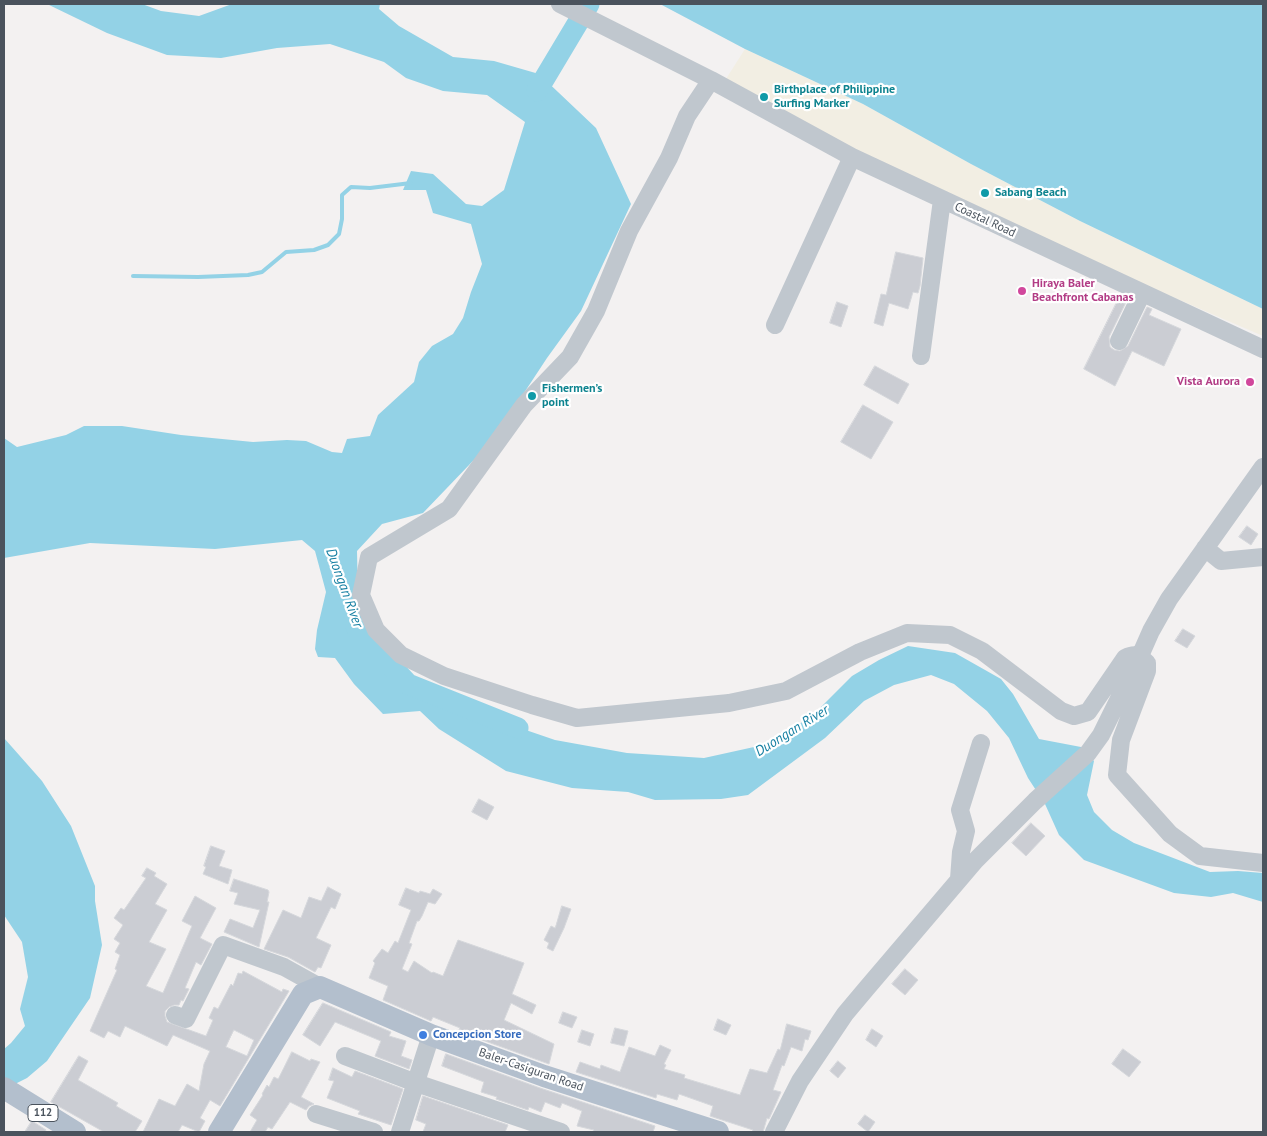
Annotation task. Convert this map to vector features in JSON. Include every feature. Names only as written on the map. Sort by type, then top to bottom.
[{"type":"main road","name":"Baler-Casiguran Road","points":[[320,987],[431,1034],[544,1076],[718,1132]]},
{"type":"main road","points":[[219,1132],[303,994],[320,987]]},
{"type":"main road","name":"112","points":[[7,1091],[75,1132]]},
{"type":"street","name":"Coastal Road","points":[[560,4],[711,80],[852,157],[1263,349]]},
{"type":"street","points":[[711,80],[687,116],[669,158],[629,231],[596,311],[570,357],[524,405],[449,509],[370,557],[361,595],[376,630],[401,655],[444,676],[577,718],[729,703],[786,692],[860,652],[907,633],[950,635],[982,651],[1061,711],[1074,716],[1088,712],[1125,658],[1132,654],[1137,662]]},
{"type":"street","points":[[775,325],[852,157]]},
{"type":"street","points":[[921,356],[942,200]]},
{"type":"street","points":[[1119,341],[1142,293]]},
{"type":"street","points":[[774,1132],[800,1081],[845,1014],[975,861],[1035,801],[1088,753],[1101,735],[1150,631],[1169,599],[1263,467]]},
{"type":"street","points":[[1205,548],[1221,561],[1263,557]]},
{"type":"street","points":[[1137,662],[1147,663],[1147,671],[1122,740],[1117,775],[1170,834],[1200,856],[1263,863]]},
{"type":"street","points":[[960,879],[961,852],[966,832],[960,810],[981,743]]},
{"type":"street","points":[[175,1016],[186,1019],[223,945],[284,967],[320,987]]},
{"type":"street","points":[[400,1132],[431,1034]]},
{"type":"street","points":[[345,1056],[416,1083],[560,1132]]},
{"type":"street","points":[[316,1114],[374,1132]]},
{"type":"sand","name":"Sabang Beach","points":[[745,49],[863,104],[971,164],[1080,221],[1263,309],[1263,336],[1103,267],[882,165],[724,82]]},
{"type":"water","points":[[47,4],[142,4],[161,11],[199,16],[232,4],[380,4],[379,9],[399,26],[453,57],[494,61],[539,74],[596,128],[631,204],[581,311],[547,358],[493,440],[423,513],[382,524],[357,551],[358,599],[368,637],[379,656],[403,680],[447,703],[555,740],[627,753],[704,758],[754,747],[785,735],[818,710],[852,676],[908,646],[955,653],[1001,679],[1013,694],[1039,739],[1081,747],[1094,761],[1087,795],[1094,812],[1112,830],[1134,843],[1210,872],[1238,871],[1263,873],[1263,902],[1233,893],[1211,897],[1174,893],[1084,860],[1059,835],[1045,804],[1028,778],[1009,738],[987,711],[954,684],[931,675],[894,685],[864,701],[825,738],[748,795],[721,799],[655,800],[628,792],[572,788],[506,771],[439,729],[420,711],[383,714],[354,684],[335,658],[318,657],[315,649],[317,630],[326,592],[315,551],[302,540],[215,549],[90,543],[4,558],[4,438],[17,447],[66,435],[84,426],[122,426],[181,435],[253,442],[306,441],[332,452],[342,453],[347,439],[370,436],[378,415],[414,382],[419,362],[432,346],[453,334],[463,318],[482,264],[471,224],[433,213],[426,190],[403,190],[411,171],[433,174],[466,204],[482,206],[504,190],[525,122],[487,95],[443,91],[406,78],[384,62],[330,44],[277,48],[221,58],[167,55],[107,33]]},
{"type":"water","points":[[660,4],[1263,4],[1263,309],[1080,221],[971,164],[863,104],[745,49]]},
{"type":"water","points":[[4,738],[42,781],[71,826],[95,886],[95,901],[102,945],[90,998],[47,1061],[27,1078],[17,1083],[10,1094],[4,1099],[4,1049],[25,1026],[20,1009],[28,977],[22,942],[4,915]]},
{"type":"building","points":[[896,252],[923,258],[920,286],[918,293],[913,292],[908,309],[889,303],[883,326],[874,323],[881,294],[886,295]]},
{"type":"building","points":[[1121,294],[1128,298],[1109,337],[1110,347],[1114,350],[1120,351],[1128,346],[1147,307],[1152,309],[1149,315],[1181,329],[1164,366],[1132,351],[1115,386],[1084,369]]},
{"type":"building","points":[[837,302],[848,306],[841,327],[830,323]]},
{"type":"building","points":[[875,366],[909,384],[898,404],[864,385]]},
{"type":"building","points":[[863,405],[893,422],[871,459],[841,442]]},
{"type":"building","points":[[1247,526],[1258,534],[1251,545],[1239,537]]},
{"type":"building","points":[[1183,629],[1195,636],[1187,648],[1175,641]]},
{"type":"building","points":[[479,799],[494,807],[487,820],[472,812]]},
{"type":"building","points":[[1031,823],[1045,836],[1026,856],[1012,843]]},
{"type":"building","points":[[211,846],[225,851],[219,866],[232,870],[228,884],[203,874]]},
{"type":"building","points":[[147,868],[156,873],[154,876],[167,884],[155,904],[167,910],[149,942],[166,949],[146,986],[163,993],[192,926],[182,921],[195,896],[216,908],[200,938],[212,944],[201,965],[196,962],[185,988],[189,989],[183,1001],[181,1000],[179,1005],[169,1007],[165,1011],[167,1022],[206,1036],[213,1020],[209,1018],[214,1007],[218,1009],[231,984],[233,986],[238,973],[242,974],[243,971],[282,992],[283,989],[289,991],[220,1106],[210,1100],[200,1118],[205,1121],[199,1132],[182,1125],[178,1132],[143,1132],[159,1099],[175,1106],[187,1084],[199,1091],[204,1064],[210,1051],[173,1035],[167,1046],[125,1026],[120,1037],[108,1031],[104,1038],[90,1031],[117,970],[115,969],[120,955],[115,952],[120,943],[114,939],[123,925],[114,918],[121,908],[124,910],[146,878],[142,876]],"holes":[[[234,1030],[254,1040],[247,1056],[226,1047]]]},
{"type":"building","points":[[234,879],[268,890],[269,892],[267,902],[269,902],[259,947],[224,932],[230,919],[253,928],[260,910],[234,904],[238,893],[230,891]]},
{"type":"building","points":[[328,887],[341,894],[335,909],[331,907],[316,938],[331,945],[321,968],[318,967],[315,972],[288,957],[264,949],[283,910],[301,918],[309,897],[321,901]]},
{"type":"building","points":[[406,888],[419,893],[420,891],[430,894],[433,889],[442,894],[435,904],[428,902],[422,916],[417,921],[409,943],[412,944],[402,969],[408,972],[414,961],[432,973],[443,976],[458,940],[524,963],[512,994],[536,1005],[532,1014],[511,1003],[504,1020],[554,1044],[549,1064],[474,1037],[459,1030],[460,1028],[433,1017],[431,1021],[383,1000],[388,986],[369,978],[375,963],[373,961],[382,949],[388,953],[395,941],[398,943],[411,910],[399,905]]},
{"type":"building","points":[[562,906],[571,909],[553,951],[547,948],[549,943],[544,940],[551,926],[555,928]]},
{"type":"building","points":[[905,969],[918,980],[905,995],[892,984]]},
{"type":"building","points":[[323,1003],[391,1032],[389,1036],[406,1041],[401,1056],[412,1060],[409,1069],[375,1056],[381,1041],[335,1022],[320,1046],[303,1035]]},
{"type":"building","points":[[563,1012],[577,1017],[572,1028],[559,1023]]},
{"type":"building","points":[[718,1019],[731,1025],[726,1035],[714,1030]]},
{"type":"building","points":[[787,1024],[811,1031],[808,1040],[805,1039],[802,1051],[791,1047],[784,1066],[782,1065],[773,1090],[781,1092],[769,1119],[767,1118],[763,1132],[752,1132],[753,1130],[710,1116],[713,1106],[679,1094],[677,1100],[657,1094],[656,1098],[576,1072],[580,1062],[600,1069],[601,1065],[620,1072],[629,1047],[655,1056],[660,1045],[671,1050],[664,1064],[666,1065],[664,1069],[685,1075],[684,1078],[740,1095],[750,1069],[767,1073],[778,1049],[780,1050]]},
{"type":"building","points":[[615,1028],[628,1031],[624,1046],[611,1043]]},
{"type":"building","points":[[872,1029],[883,1036],[876,1047],[866,1040]]},
{"type":"building","points":[[582,1030],[594,1034],[590,1046],[578,1042]]},
{"type":"building","points":[[1123,1049],[1141,1062],[1129,1077],[1112,1064]]},
{"type":"building","points":[[292,1052],[310,1061],[311,1059],[320,1062],[301,1097],[314,1104],[306,1110],[290,1102],[272,1129],[268,1127],[265,1132],[250,1132],[257,1120],[250,1115],[267,1085],[269,1087],[274,1077],[278,1079]]},
{"type":"building","points":[[446,1054],[540,1088],[655,1126],[653,1132],[593,1132],[594,1130],[577,1126],[582,1111],[562,1103],[560,1108],[545,1102],[541,1112],[529,1107],[528,1110],[496,1099],[497,1097],[481,1092],[484,1082],[442,1066]]},
{"type":"building","points":[[79,1056],[88,1061],[78,1080],[118,1103],[116,1106],[142,1121],[135,1132],[104,1132],[51,1102]]},
{"type":"building","points":[[838,1061],[846,1068],[838,1078],[830,1071]]},
{"type":"building","points":[[333,1068],[352,1077],[355,1071],[403,1089],[391,1125],[358,1114],[360,1111],[327,1098],[334,1081],[329,1080]]},
{"type":"building","points":[[423,1096],[508,1125],[505,1132],[423,1132],[426,1124],[416,1120]]},
{"type":"building","points":[[865,1115],[875,1122],[868,1132],[858,1124]]},
{"type":"building","points":[[32,1121],[46,1130],[45,1132],[25,1132]]},
{"type":"waterway","points":[[537,91],[589,4]]},
{"type":"waterway","points":[[133,276],[198,277],[248,275],[262,272],[286,252],[314,250],[328,245],[339,234],[342,219],[342,195],[351,187],[370,188],[411,183]]},
{"type":"waterway","name":"Duongan River","points":[[356,626],[408,684],[518,728]]},
{"type":"place","name":"Birthplace of Philippine Surfing Marker","points":[[764,97]]},
{"type":"place","name":"Sabang Beach","points":[[985,193]]},
{"type":"place","name":"Hiraya Baler Beachfront Cabanas","points":[[1022,291]]},
{"type":"place","name":"Vista Aurora","points":[[1250,382]]},
{"type":"place","name":"Fishermen’s point","points":[[532,396]]},
{"type":"place","name":"Concepcion Store","points":[[423,1035]]}]
